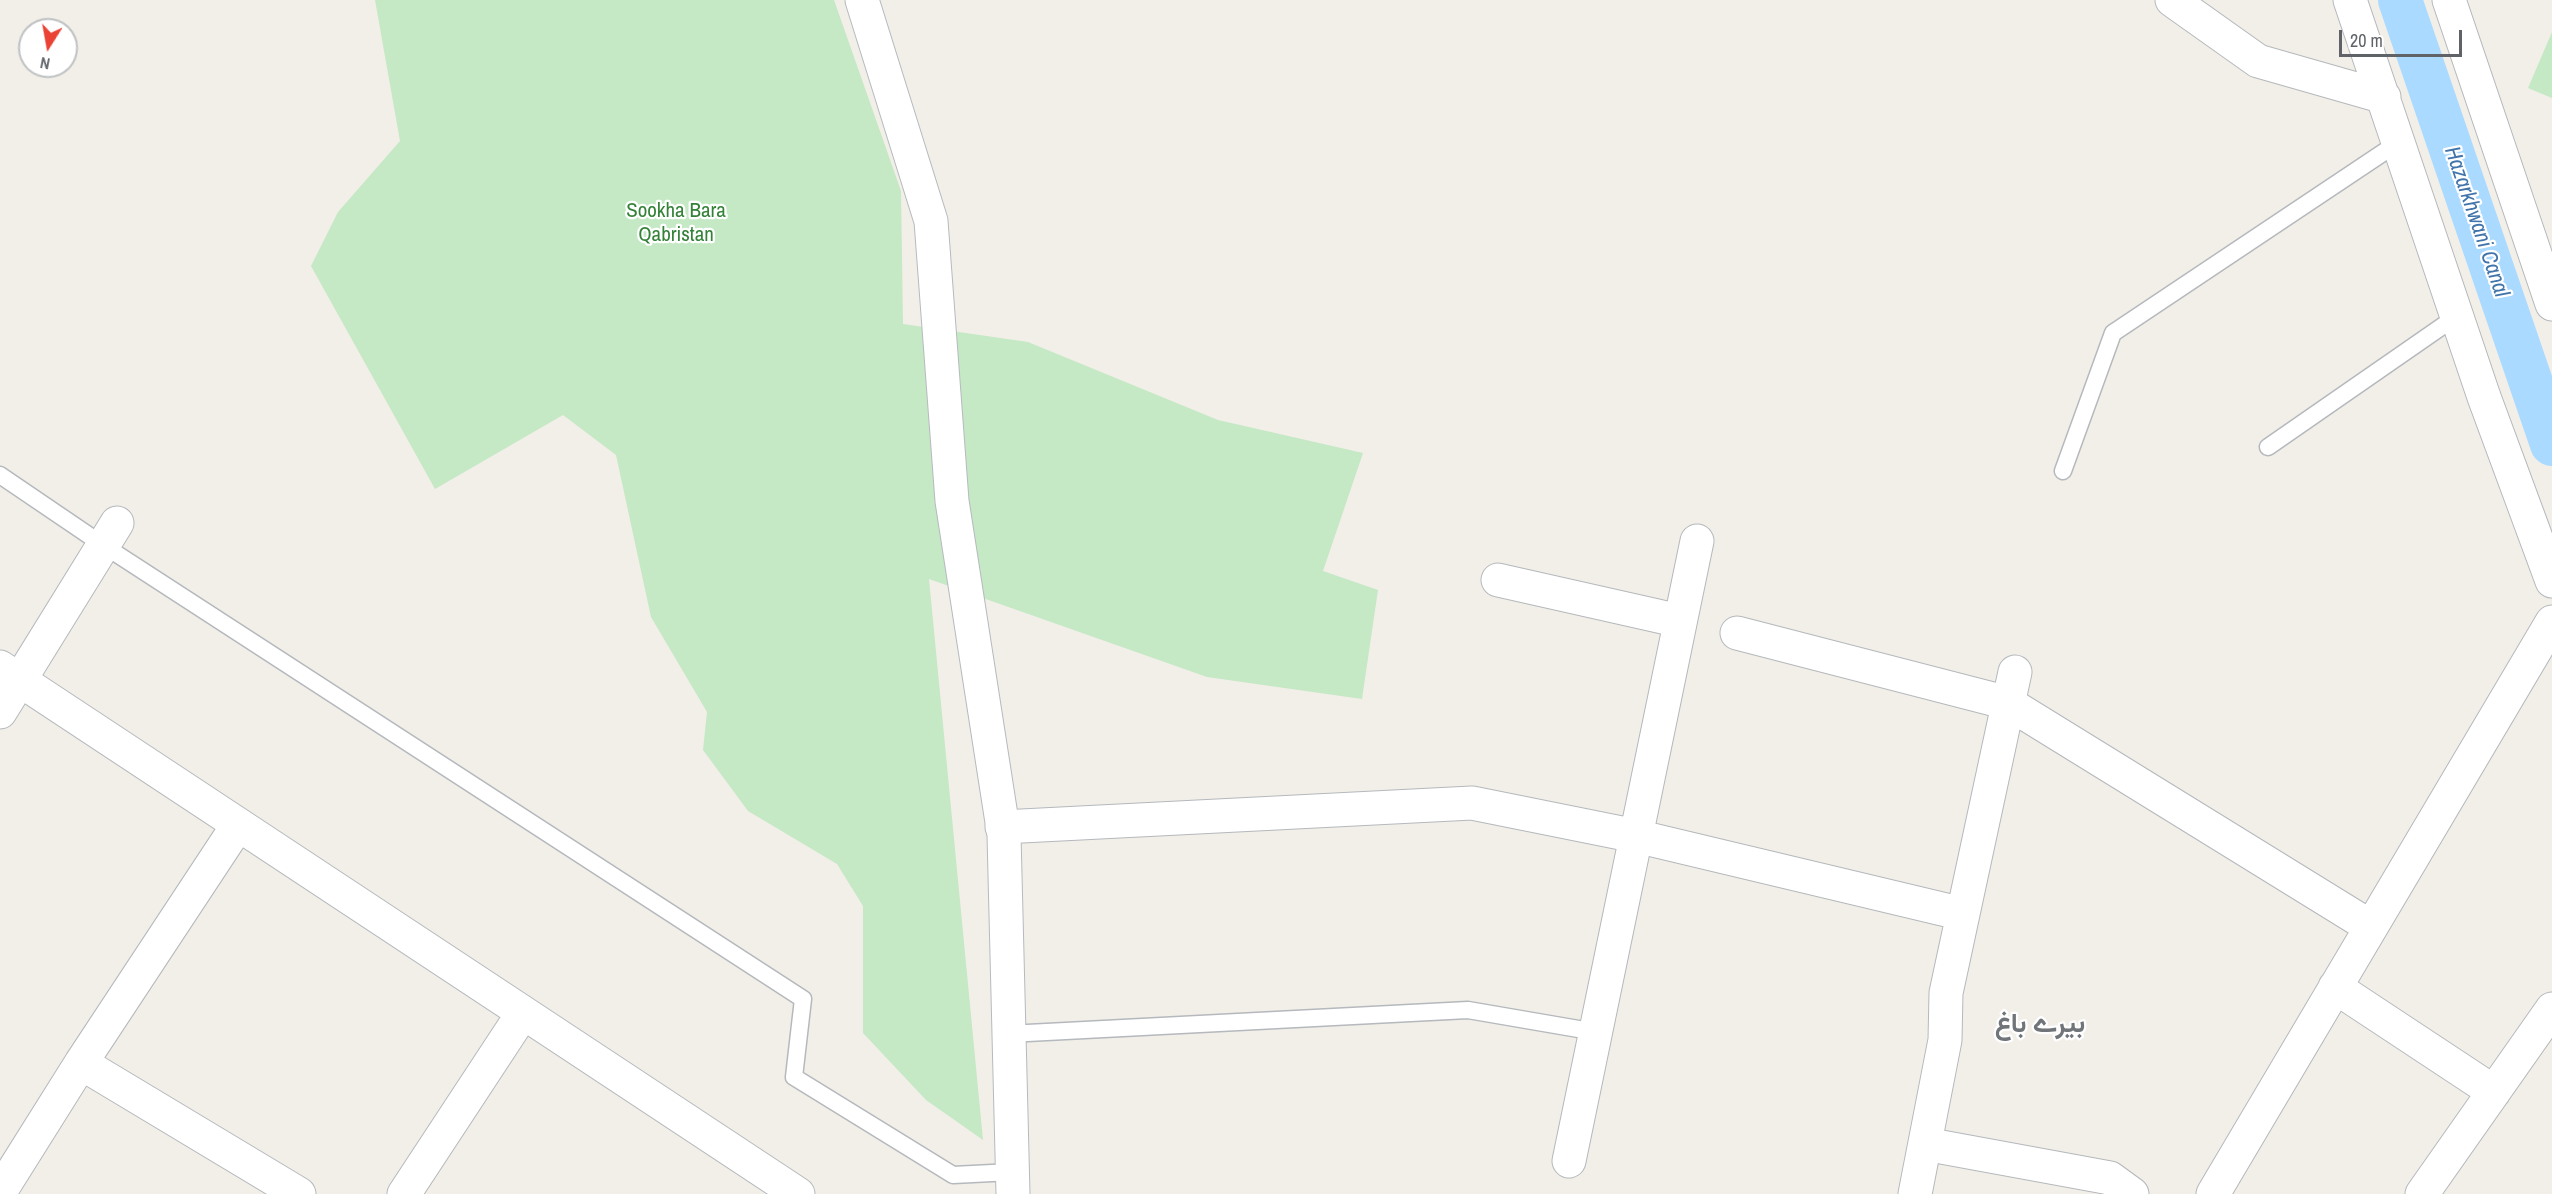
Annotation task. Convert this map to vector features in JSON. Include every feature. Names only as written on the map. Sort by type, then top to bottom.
[{"type":"street","points":[[862,0],[931,221],[952,501],[1002,827],[1012,1183]]},
{"type":"street","points":[[2172,0],[2258,61],[2384,97]]},
{"type":"street","points":[[2350,0],[2484,397],[2552,581]]},
{"type":"street","points":[[2450,0],[2552,304]]},
{"type":"street","points":[[0,712],[10,674],[110,534]]},
{"type":"street","points":[[1569,1161],[1697,541]]},
{"type":"street","points":[[1498,580],[1680,621]]},
{"type":"street","points":[[2212,1194],[2552,622]]},
{"type":"street","points":[[1737,633],[2012,687],[2371,927]]},
{"type":"street","points":[[10,674],[798,1194]]},
{"type":"street","points":[[1915,1194],[1945,1040],[1946,993],[2012,687]]},
{"type":"street","points":[[1002,827],[1472,803],[1636,836],[1963,914]]},
{"type":"street","points":[[0,1192],[81,1063],[238,825]]},
{"type":"street","points":[[2335,987],[2494,1092]]},
{"type":"street","points":[[2422,1194],[2552,1009]]},
{"type":"street","points":[[404,1194],[523,1013]]},
{"type":"street","points":[[81,1063],[287,1191]]},
{"type":"street","points":[[1925,1144],[2110,1178],[2132,1194]]},
{"type":"lane","points":[[2063,471],[2113,333],[2399,142]]},
{"type":"lane","points":[[2268,447],[2457,316]]},
{"type":"lane","points":[[0,475],[110,534],[803,999],[794,1077],[953,1174],[1012,1183]]},
{"type":"lane","points":[[1008,1034],[1468,1010],[1596,1032]]},
{"type":"green space","name":"Sookha Bara Qabristan","points":[[375,0],[834,0],[901,191],[903,324],[1028,342],[1218,420],[1363,453],[1323,571],[1378,590],[1362,699],[1207,677],[929,579],[983,1140],[926,1100],[863,1033],[863,906],[837,864],[748,811],[703,750],[707,712],[651,617],[616,455],[563,415],[435,489],[311,266],[338,212],[400,141]]},
{"type":"green space","points":[[2552,32],[2552,98],[2528,88]]},
{"type":"waterway","name":"Hazarkhwani Canal","points":[[2400,0],[2552,444]]},
{"type":"district","name":"بیرے باغ","points":[[2040,1025]]}]
